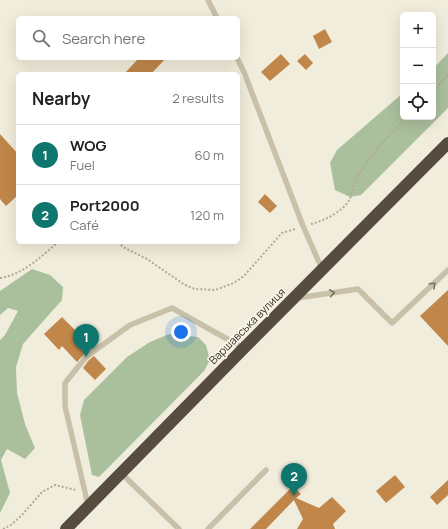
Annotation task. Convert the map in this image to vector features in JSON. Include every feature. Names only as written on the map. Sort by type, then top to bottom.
[{"type":"highway","name":"Варшавська вулиця","points":[[66,529],[448,143]]},
{"type":"lane","points":[[208,0],[216,16]]},
{"type":"lane","points":[[238,60],[247,78],[303,226],[323,270]]},
{"type":"lane","points":[[293,298],[358,289],[392,323],[448,270]]},
{"type":"lane","points":[[88,506],[65,406],[66,383],[86,357],[130,325],[172,308],[244,348]]},
{"type":"lane","points":[[208,529],[266,470]]},
{"type":"lane","points":[[122,474],[179,529]]},
{"type":"path","points":[[436,88],[448,75]]},
{"type":"path","points":[[120,244],[147,259],[185,285],[195,289],[215,290],[234,283],[244,276],[282,234],[321,221],[333,215],[348,202],[358,177],[382,142],[404,120]]},
{"type":"path","points":[[0,278],[19,272],[55,244]]},
{"type":"path","points":[[2,529],[11,525],[22,515],[42,492],[55,485],[85,491]]},
{"type":"green space","points":[[448,53],[448,108],[436,120],[436,84],[436,66]]},
{"type":"green space","points":[[400,96],[400,120],[436,120],[361,195],[350,197],[335,190],[330,163],[337,150]]},
{"type":"green space","points":[[32,269],[50,275],[63,287],[62,300],[23,344],[16,367],[17,393],[25,424],[35,448],[25,459],[7,449],[1,460],[10,493],[0,513],[0,340],[5,335],[18,311],[8,308],[0,315],[0,291]]},
{"type":"green space","points":[[169,334],[198,337],[206,345],[210,360],[204,371],[99,477],[92,475],[80,415],[84,400],[127,357],[150,342]]},
{"type":"building","points":[[325,29],[332,42],[319,49],[313,36]]},
{"type":"building","points":[[281,54],[290,64],[270,81],[261,72]]},
{"type":"building","points":[[305,54],[313,63],[306,70],[297,61]]},
{"type":"building","points":[[137,60],[164,60],[153,72],[126,72]]},
{"type":"building","points":[[0,134],[16,152],[16,197],[6,206],[0,199]]},
{"type":"building","points":[[265,194],[277,206],[270,213],[258,202]]},
{"type":"building","points":[[448,290],[448,346],[420,316]]},
{"type":"building","points":[[62,317],[77,332],[74,335],[88,350],[77,362],[62,346],[59,350],[44,334]]},
{"type":"building","points":[[94,356],[106,369],[95,380],[83,368]]},
{"type":"building","points":[[395,475],[405,487],[386,503],[376,491]]},
{"type":"building","points":[[448,480],[448,495],[437,505],[430,497]]},
{"type":"building","points":[[293,486],[301,494],[296,498],[319,508],[332,497],[346,511],[333,524],[335,529],[297,529],[303,519],[294,500],[266,529],[250,529]]},
{"type":"place","name":"WOG","points":[[86,357]]},
{"type":"place","name":"Port2000","points":[[294,496]]}]
